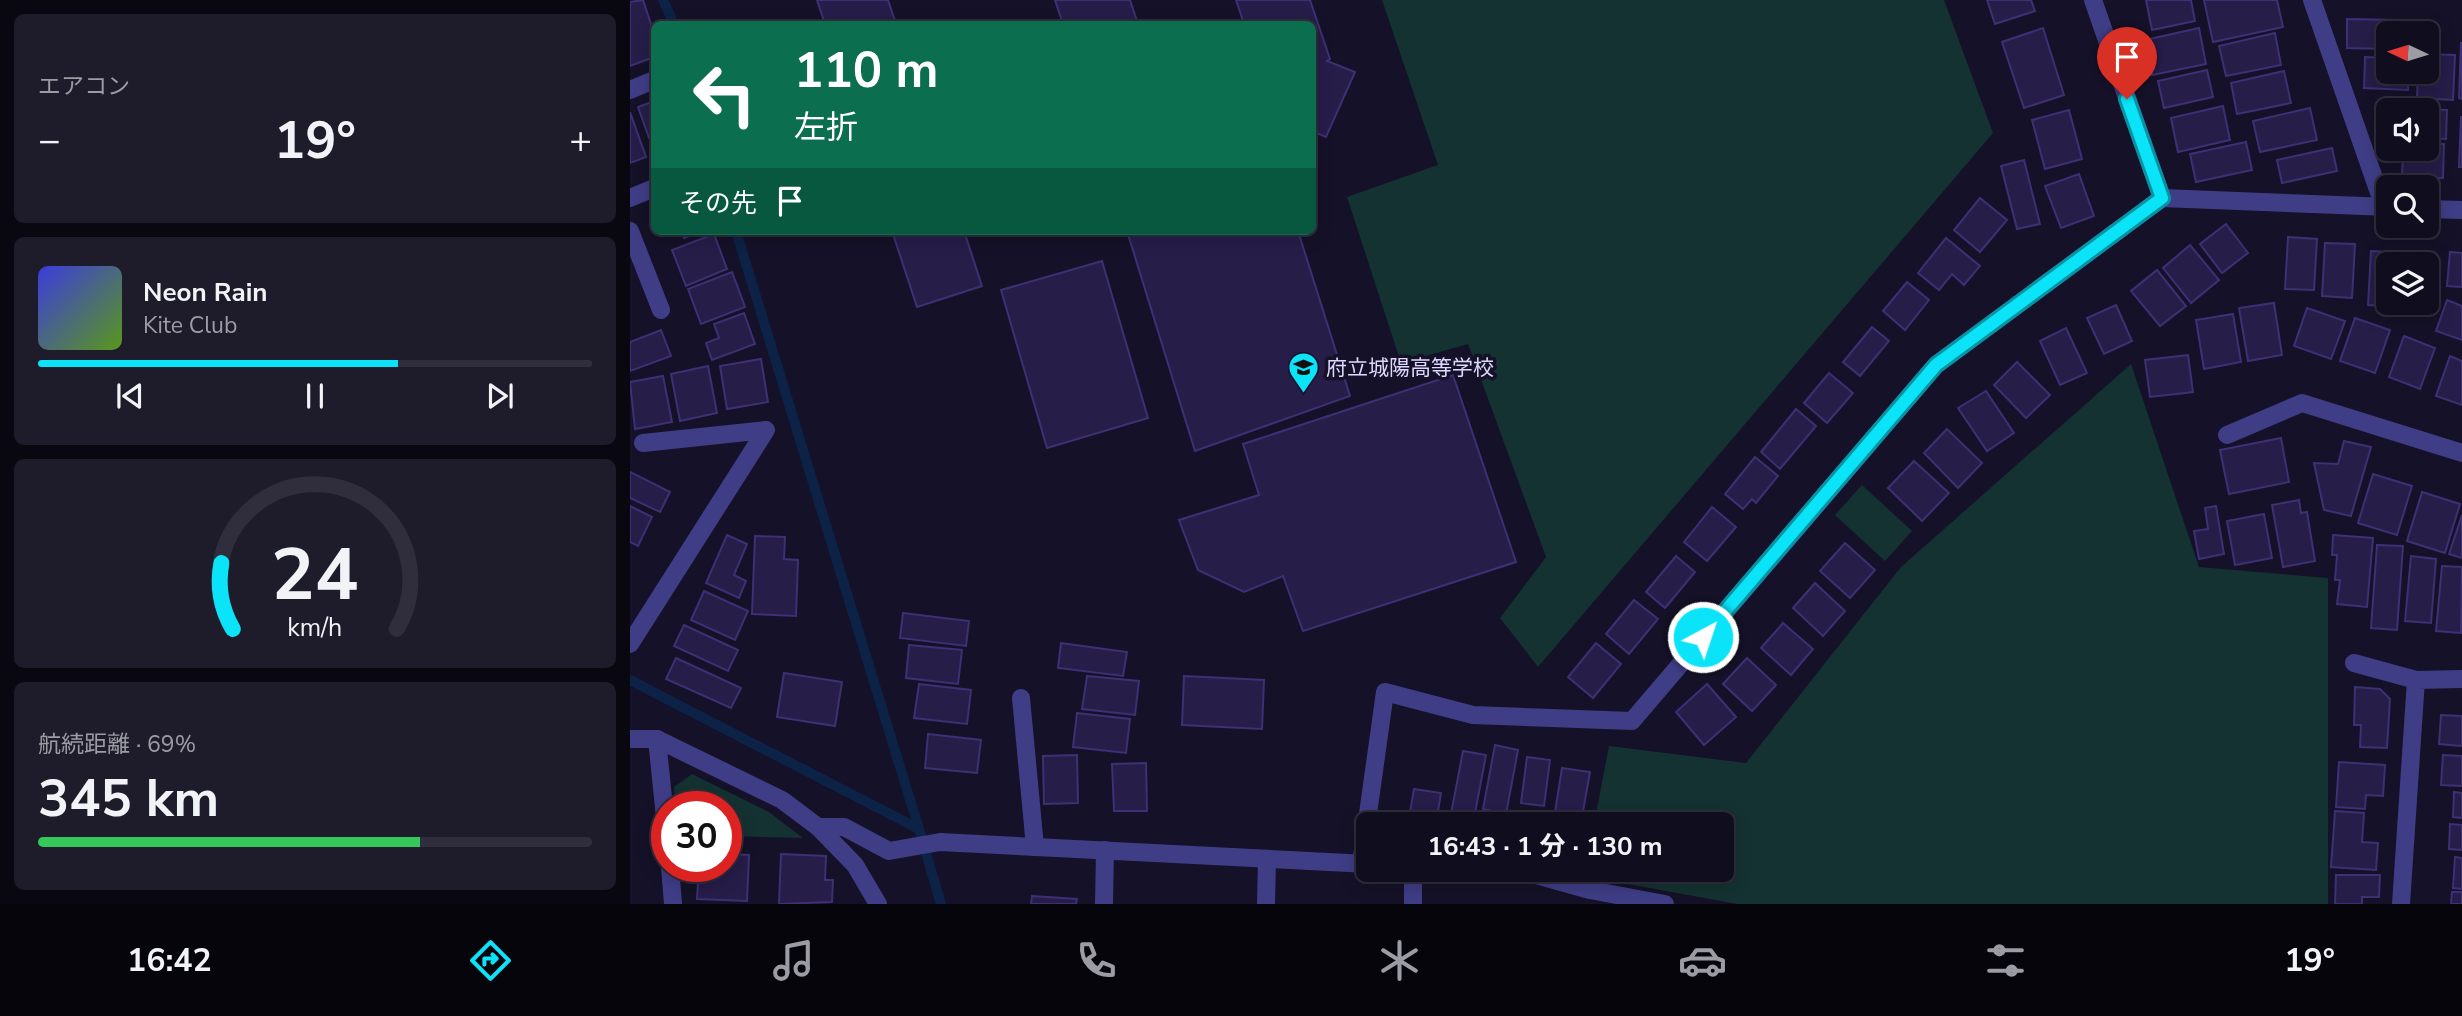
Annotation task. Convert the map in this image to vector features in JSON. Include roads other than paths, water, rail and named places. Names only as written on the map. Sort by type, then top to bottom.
[{"type":"street","points":[[2093,0],[2162,198]]},
{"type":"street","points":[[2312,0],[2376,177]]},
{"type":"street","points":[[630,90],[651,81]]},
{"type":"street","points":[[630,198],[651,189]]},
{"type":"street","points":[[1371,812],[1385,692],[1473,715],[1632,721],[1936,365],[2162,198],[2376,207]]},
{"type":"street","points":[[2439,209],[2462,210]]},
{"type":"street","points":[[630,231],[661,310]]},
{"type":"street","points":[[2227,435],[2302,403],[2462,453]]},
{"type":"street","points":[[630,644],[766,430],[643,443]]},
{"type":"street","points":[[2354,663],[2416,680],[2462,679]]},
{"type":"street","points":[[2401,904],[2416,680]]},
{"type":"street","points":[[1021,698],[1035,847]]},
{"type":"street","points":[[630,739],[657,739],[782,800],[818,827],[855,865],[878,904]]},
{"type":"street","points":[[657,739],[662,791]]},
{"type":"street","points":[[818,827],[844,827],[889,851],[940,842],[1356,864]]},
{"type":"street","points":[[1104,904],[1105,850]]},
{"type":"street","points":[[1266,904],[1267,859]]},
{"type":"street","points":[[671,882],[673,904]]},
{"type":"street","points":[[1413,882],[1413,904]]},
{"type":"street","points":[[1562,882],[1665,904]]},
{"type":"waterway","points":[[663,0],[673,21]]},
{"type":"waterway","points":[[737,235],[919,829]]},
{"type":"waterway","points":[[630,680],[919,829],[941,904]]},
{"type":"place","name":"府立城陽高等学校","points":[[1303,395]]}]
